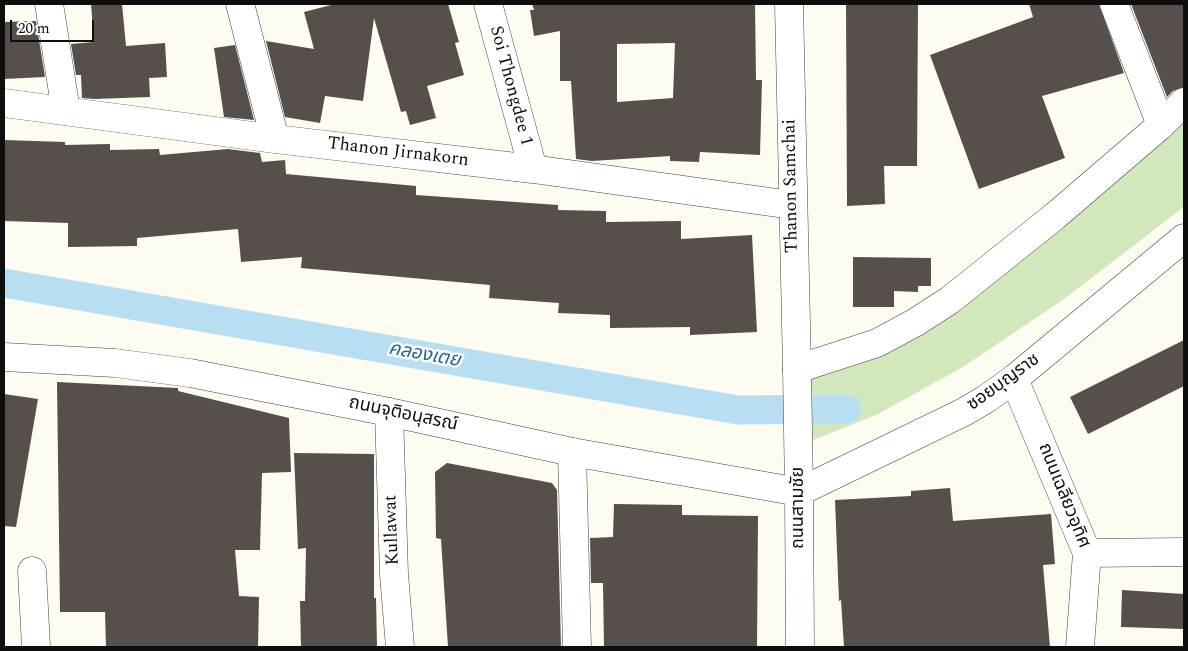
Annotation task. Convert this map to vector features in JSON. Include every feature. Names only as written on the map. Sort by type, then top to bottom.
[{"type":"street","points":[[49,4],[66,111]]},
{"type":"street","points":[[240,4],[275,139]]},
{"type":"street","name":"Soi Thongdee 1","points":[[488,4],[533,169]]},
{"type":"street","name":"Thanon Samchai","points":[[789,4],[797,369]]},
{"type":"street","points":[[1114,4],[1161,125]]},
{"type":"street","points":[[797,369],[877,343],[944,304],[1055,216],[1161,125],[1184,102]]},
{"type":"street","name":"Thanon Jirnakorn","points":[[4,103],[275,139],[533,169],[792,205]]},
{"type":"street","name":"ซอยบุญราช","points":[[800,492],[964,412],[1014,379],[1184,238]]},
{"type":"street","name":"ถนนจุติอนุสรณ์","points":[[4,357],[115,363],[190,373],[389,412],[572,452],[800,492]]},
{"type":"street","name":"ถนนสามชัย","points":[[797,369],[800,492],[800,647]]},
{"type":"street","name":"ถนนเฉลียวอุทิศ","points":[[1014,379],[1087,553],[1080,647]]},
{"type":"street","name":"Kullawat","points":[[389,412],[394,574],[400,647]]},
{"type":"street","points":[[572,452],[577,647]]},
{"type":"street","points":[[1087,553],[1184,552]]},
{"type":"street","points":[[32,571],[36,647]]},
{"type":"green space","points":[[1184,95],[1184,207],[1064,299],[963,367],[876,415],[798,446],[797,369],[881,328],[953,286]]},
{"type":"building","points":[[91,4],[122,4],[126,46],[165,43],[167,77],[149,78],[150,97],[82,98],[81,75],[76,75],[71,44],[94,42]]},
{"type":"building","points":[[335,4],[448,4],[459,42],[455,43],[464,75],[427,86],[436,118],[410,125],[406,111],[401,112],[374,18],[363,101],[325,96],[320,123],[285,117],[266,41],[314,49],[304,12]]},
{"type":"building","points":[[532,4],[755,4],[756,80],[762,80],[760,155],[700,152],[699,162],[670,161],[670,156],[592,161],[576,159],[571,81],[560,81],[560,31],[534,36],[530,10],[534,10]],"holes":[[[675,43],[673,98],[617,102],[617,44]]]},
{"type":"building","points":[[846,4],[918,4],[917,166],[884,166],[885,204],[847,206]]},
{"type":"building","points":[[1029,4],[1099,4],[1124,73],[1042,96],[1065,158],[979,189],[930,55],[1033,17]]},
{"type":"building","points":[[1131,4],[1184,4],[1184,87],[1173,91],[1167,97]]},
{"type":"building","points":[[36,21],[45,77],[4,79],[4,22]]},
{"type":"building","points":[[235,45],[254,120],[224,117],[214,48]]},
{"type":"building","points":[[4,140],[65,142],[65,145],[110,144],[110,150],[159,149],[160,155],[228,149],[260,153],[262,162],[285,160],[286,174],[416,186],[416,195],[558,205],[558,210],[606,211],[606,222],[681,221],[681,239],[752,235],[757,332],[690,335],[690,327],[610,328],[610,315],[558,313],[559,303],[489,298],[490,285],[301,268],[302,257],[241,262],[238,229],[137,238],[137,246],[68,247],[68,223],[4,221]]},
{"type":"building","points":[[853,257],[931,258],[931,286],[918,286],[918,292],[894,291],[894,307],[853,307]]},
{"type":"building","points":[[1184,340],[1184,386],[1088,434],[1070,397]]},
{"type":"building","points":[[57,382],[178,388],[178,391],[289,418],[291,472],[262,473],[260,550],[235,550],[239,596],[259,597],[258,647],[106,647],[105,612],[60,612]]},
{"type":"building","points":[[4,394],[38,399],[16,527],[4,526]]},
{"type":"building","points":[[294,453],[374,454],[374,598],[376,598],[377,647],[301,647],[300,601],[305,601],[306,548],[298,549]]},
{"type":"building","points":[[447,463],[552,483],[557,490],[561,647],[448,647],[441,539],[436,538],[435,472]]},
{"type":"building","points":[[950,488],[953,521],[1051,514],[1055,564],[1043,565],[1050,647],[844,647],[841,600],[839,601],[835,500],[911,496],[911,491]]},
{"type":"building","points":[[614,504],[682,505],[682,515],[758,516],[757,647],[604,647],[603,583],[591,583],[590,538],[613,537]]},
{"type":"building","points":[[1122,590],[1184,594],[1184,629],[1121,627]]},
{"type":"waterway","name":"คลองเตย","points":[[4,283],[738,410],[847,409]]}]
